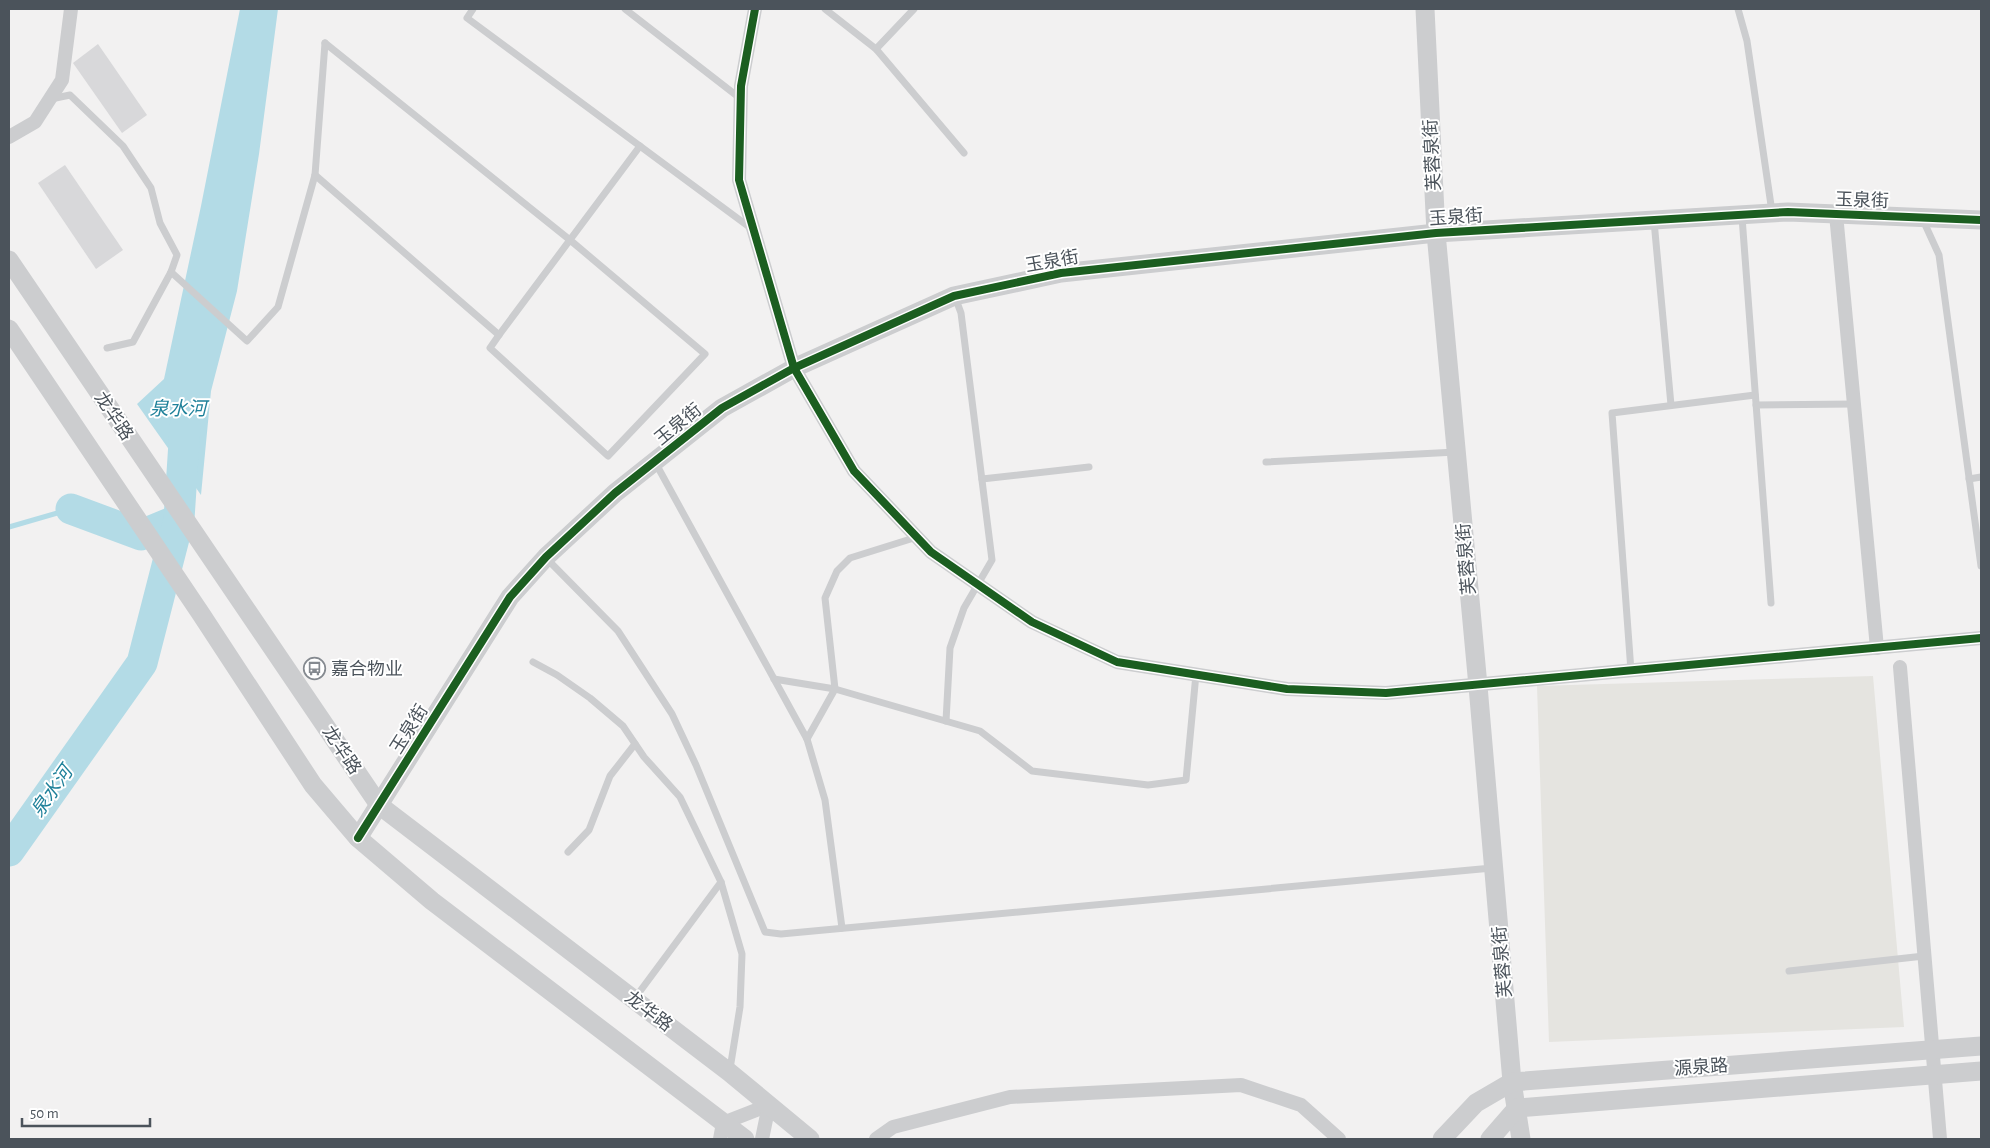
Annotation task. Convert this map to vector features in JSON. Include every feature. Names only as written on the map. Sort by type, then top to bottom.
[{"type":"street","points":[[9,137],[35,122],[62,80],[71,9]]},
{"type":"street","points":[[755,9],[741,99],[739,180],[794,368],[854,471],[931,552],[1032,622],[1117,662],[1287,689],[1386,692],[1478,686],[1981,638]]},
{"type":"street","name":"芙蓉泉街","points":[[1425,9],[1436,233],[1512,1082],[1521,1139]]},
{"type":"street","name":"玉泉街","points":[[358,838],[510,597],[546,557],[615,493],[722,408],[794,368],[954,296],[1061,273],[1436,233],[1772,212],[1981,220]]},
{"type":"street","points":[[1836,214],[1877,648]]},
{"type":"street","name":"龙华路","points":[[9,260],[379,805],[729,1072],[769,1105]]},
{"type":"street","points":[[9,329],[201,614],[313,785],[358,838],[432,901],[608,1033],[722,1131],[745,1139]]},
{"type":"street","points":[[1900,667],[1940,1139]]},
{"type":"street","name":"源泉路","points":[[1442,1139],[1476,1103],[1512,1082],[1981,1046]]},
{"type":"street","name":"源泉路","points":[[1517,1108],[1981,1071]]},
{"type":"street","points":[[876,1139],[893,1127],[1010,1097],[1241,1085],[1301,1105],[1340,1139]]},
{"type":"street","points":[[722,1131],[769,1105]]},
{"type":"street","points":[[762,1139],[769,1105]]},
{"type":"street","points":[[769,1105],[810,1139]]},
{"type":"street","points":[[1490,1139],[1517,1108]]},
{"type":"lane","points":[[473,9],[467,18],[752,229]]},
{"type":"lane","points":[[624,9],[741,99]]},
{"type":"lane","points":[[825,9],[876,49],[964,153]]},
{"type":"lane","points":[[876,49],[914,9]]},
{"type":"lane","points":[[1738,9],[1747,41],[1772,212]]},
{"type":"lane","points":[[171,272],[248,341],[278,307],[315,175],[325,44],[570,240],[705,354],[608,456],[490,348],[499,335],[570,240],[640,146]]},
{"type":"lane","points":[[50,99],[70,95],[123,146],[151,188],[160,223],[177,255],[171,272],[133,342],[107,348]]},
{"type":"lane","points":[[315,175],[499,335]]},
{"type":"lane","points":[[1742,214],[1771,603]]},
{"type":"lane","points":[[1921,217],[1939,255],[1981,566]]},
{"type":"lane","points":[[1654,219],[1671,405]]},
{"type":"lane","points":[[946,721],[950,648],[964,608],[992,560],[961,313],[954,296]]},
{"type":"lane","points":[[1632,671],[1612,413],[1755,395]]},
{"type":"lane","points":[[1756,405],[1854,404]]},
{"type":"lane","points":[[1266,462],[1456,452]]},
{"type":"lane","points":[[655,462],[807,739],[825,800],[842,928]]},
{"type":"lane","points":[[982,479],[1089,467]]},
{"type":"lane","points":[[1969,479],[1981,477]]},
{"type":"lane","points":[[807,739],[835,689],[825,598],[837,571],[850,558],[917,537]]},
{"type":"lane","points":[[546,557],[618,631],[672,714],[696,765],[765,932],[781,934],[1494,868]]},
{"type":"lane","points":[[533,662],[557,675],[590,698],[623,726],[644,758],[680,797],[722,882],[742,954],[740,1006],[729,1072]]},
{"type":"lane","points":[[774,679],[835,689],[980,731],[1032,771],[1148,785],[1186,780],[1196,674]]},
{"type":"lane","points":[[568,852],[589,830],[610,776],[635,744]]},
{"type":"lane","points":[[634,999],[722,882]]},
{"type":"lane","points":[[1789,971],[1924,956]]},
{"type":"shaded area","points":[[1873,676],[1904,1027],[1549,1042],[1537,686]]},
{"type":"water","name":"泉水河","points":[[240,9],[278,9],[259,154],[237,291],[211,391],[201,495],[137,404],[164,379]]},
{"type":"building","points":[[98,44],[147,115],[122,133],[73,63]]},
{"type":"building","points":[[65,165],[123,250],[96,269],[38,183]]},
{"type":"waterway","name":"泉水河","points":[[9,851],[142,663],[179,519],[185,427]]},
{"type":"waterway","points":[[9,527],[71,509]]},
{"type":"waterway","points":[[71,509],[141,535],[175,521]]},
{"type":"cycle path","points":[[755,9],[741,86],[739,180],[794,368],[854,471],[931,552],[1032,622],[1117,662],[1287,689],[1386,693],[1981,638]]},
{"type":"cycle path","points":[[358,838],[510,597],[546,557],[615,493],[722,408],[794,368],[954,296],[1061,273],[1436,233],[1788,212],[1981,220]]},
{"type":"place","name":"嘉合物业","points":[[315,669]]}]
